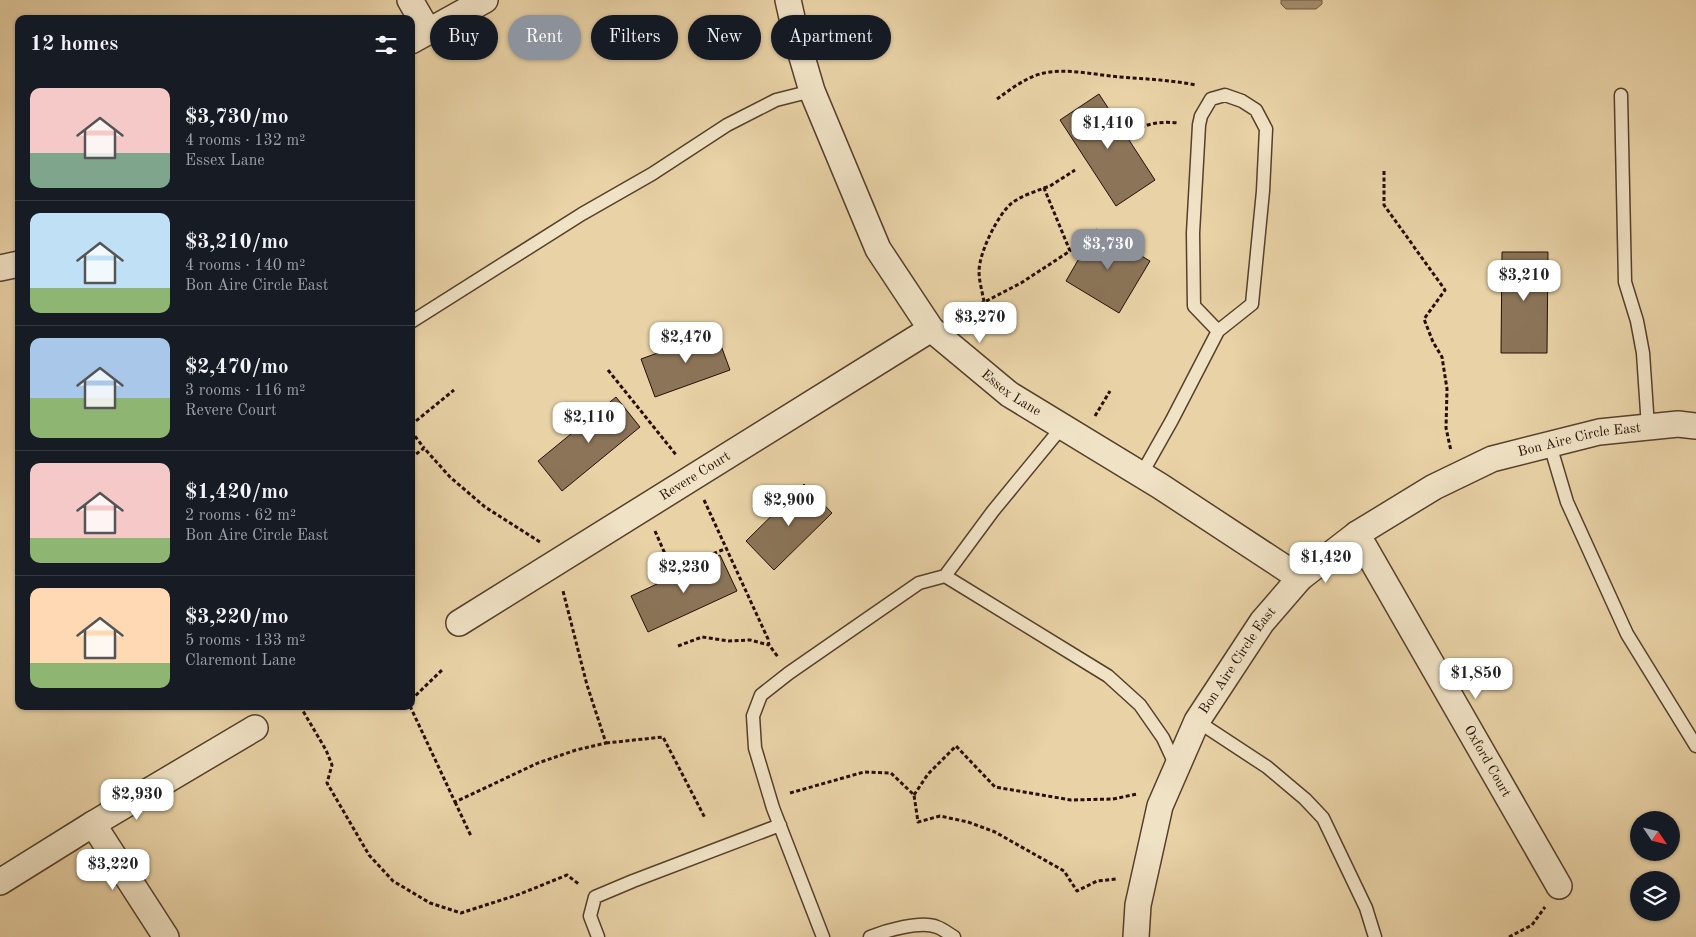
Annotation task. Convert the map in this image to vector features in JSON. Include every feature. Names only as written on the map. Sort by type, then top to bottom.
[{"type":"street","points":[[410,0],[414,15]]},
{"type":"street","points":[[415,18],[420,36],[485,0]]},
{"type":"street","name":"Essex Lane","points":[[788,0],[812,91],[878,249],[931,329],[1009,394],[1141,475],[1300,578]]},
{"type":"street","points":[[0,268],[15,265]]},
{"type":"street","name":"Revere Court","points":[[459,623],[931,329]]},
{"type":"street","name":"Bon Aire Circle East","points":[[1136,937],[1138,905],[1160,806],[1197,721],[1262,622],[1300,578],[1357,534],[1434,487],[1492,459],[1599,432],[1678,424],[1696,426]]},
{"type":"street","name":"Oxford Court","points":[[1357,534],[1560,886]]},
{"type":"street","points":[[0,882],[93,824],[255,728]]},
{"type":"street","points":[[93,824],[166,937]]},
{"type":"lane","points":[[415,319],[582,214],[652,174],[727,125],[776,100],[812,91]]},
{"type":"lane","points":[[1141,475],[1172,420],[1218,330],[1252,304],[1263,191],[1266,129],[1256,110],[1242,101],[1225,95],[1212,98],[1201,116],[1193,233],[1194,306],[1218,330]]},
{"type":"lane","points":[[1621,95],[1626,282],[1643,353],[1648,427]]},
{"type":"lane","points":[[823,937],[770,799],[755,748],[753,716],[761,695],[789,673],[919,583],[945,576],[1062,426]]},
{"type":"lane","points":[[1550,445],[1567,502],[1627,634],[1696,745]]},
{"type":"lane","points":[[945,576],[1108,676],[1140,705],[1163,738],[1177,768]]},
{"type":"lane","points":[[1197,721],[1267,767],[1305,799],[1323,818],[1366,908],[1375,937]]},
{"type":"lane","points":[[598,937],[590,916],[595,897],[780,825]]},
{"type":"lane","points":[[870,937],[888,930],[905,927],[936,926],[954,937]]},
{"type":"path","points":[[997,100],[1016,85],[1043,74],[1081,72],[1196,84],[1212,98]]},
{"type":"path","points":[[1130,135],[1135,130],[1149,124],[1168,121],[1199,125]]},
{"type":"path","points":[[984,302],[979,278],[980,263],[991,234],[1004,210],[1015,201],[1050,186],[1075,170]]},
{"type":"path","points":[[1384,171],[1384,205],[1445,290],[1424,318],[1433,342],[1442,356],[1447,389],[1446,428],[1456,476]]},
{"type":"path","points":[[962,313],[1021,283],[1070,251],[1044,188]]},
{"type":"path","points":[[608,370],[682,462]]},
{"type":"path","points":[[415,422],[454,390]]},
{"type":"path","points":[[1095,416],[1110,390]]},
{"type":"path","points":[[415,436],[450,478],[485,507],[548,546]]},
{"type":"path","points":[[415,455],[424,448]]},
{"type":"path","points":[[703,500],[768,639],[769,646],[789,673]]},
{"type":"path","points":[[655,530],[669,563]]},
{"type":"path","points":[[689,563],[725,549]]},
{"type":"path","points":[[565,586],[563,592],[587,685],[606,743]]},
{"type":"path","points":[[678,646],[702,638],[729,642],[750,640],[769,646]]},
{"type":"path","points":[[415,696],[443,669]]},
{"type":"path","points":[[302,710],[326,750],[332,765],[327,783],[369,855],[394,881],[430,903],[461,913],[520,894],[567,875],[595,897]]},
{"type":"path","points":[[412,710],[471,836]]},
{"type":"path","points":[[455,802],[538,763],[576,750],[606,743],[663,738],[705,818]]},
{"type":"path","points":[[914,795],[928,774],[956,746],[996,787],[1071,800],[1113,798],[1145,793],[1165,795]]},
{"type":"path","points":[[770,799],[864,772],[891,773],[914,795],[918,822],[940,816],[968,822],[995,832],[1064,871],[1077,891],[1097,881],[1144,877]]},
{"type":"path","points":[[1509,937],[1532,925],[1560,886]]},
{"type":"shaded area","points":[[1281,0],[1322,0],[1322,4],[1316,9],[1286,9],[1281,4]]},
{"type":"building","points":[[1099,94],[1155,180],[1116,206],[1060,120]]},
{"type":"building","points":[[1096,229],[1150,261],[1119,313],[1066,281]]},
{"type":"building","points":[[1502,252],[1548,252],[1547,353],[1501,353]]},
{"type":"building","points":[[716,332],[730,370],[655,397],[641,359]]},
{"type":"building","points":[[616,397],[640,427],[562,491],[538,461]]},
{"type":"building","points":[[804,484],[832,513],[774,570],[746,541]]},
{"type":"building","points":[[720,555],[737,591],[648,632],[631,596]]}]
